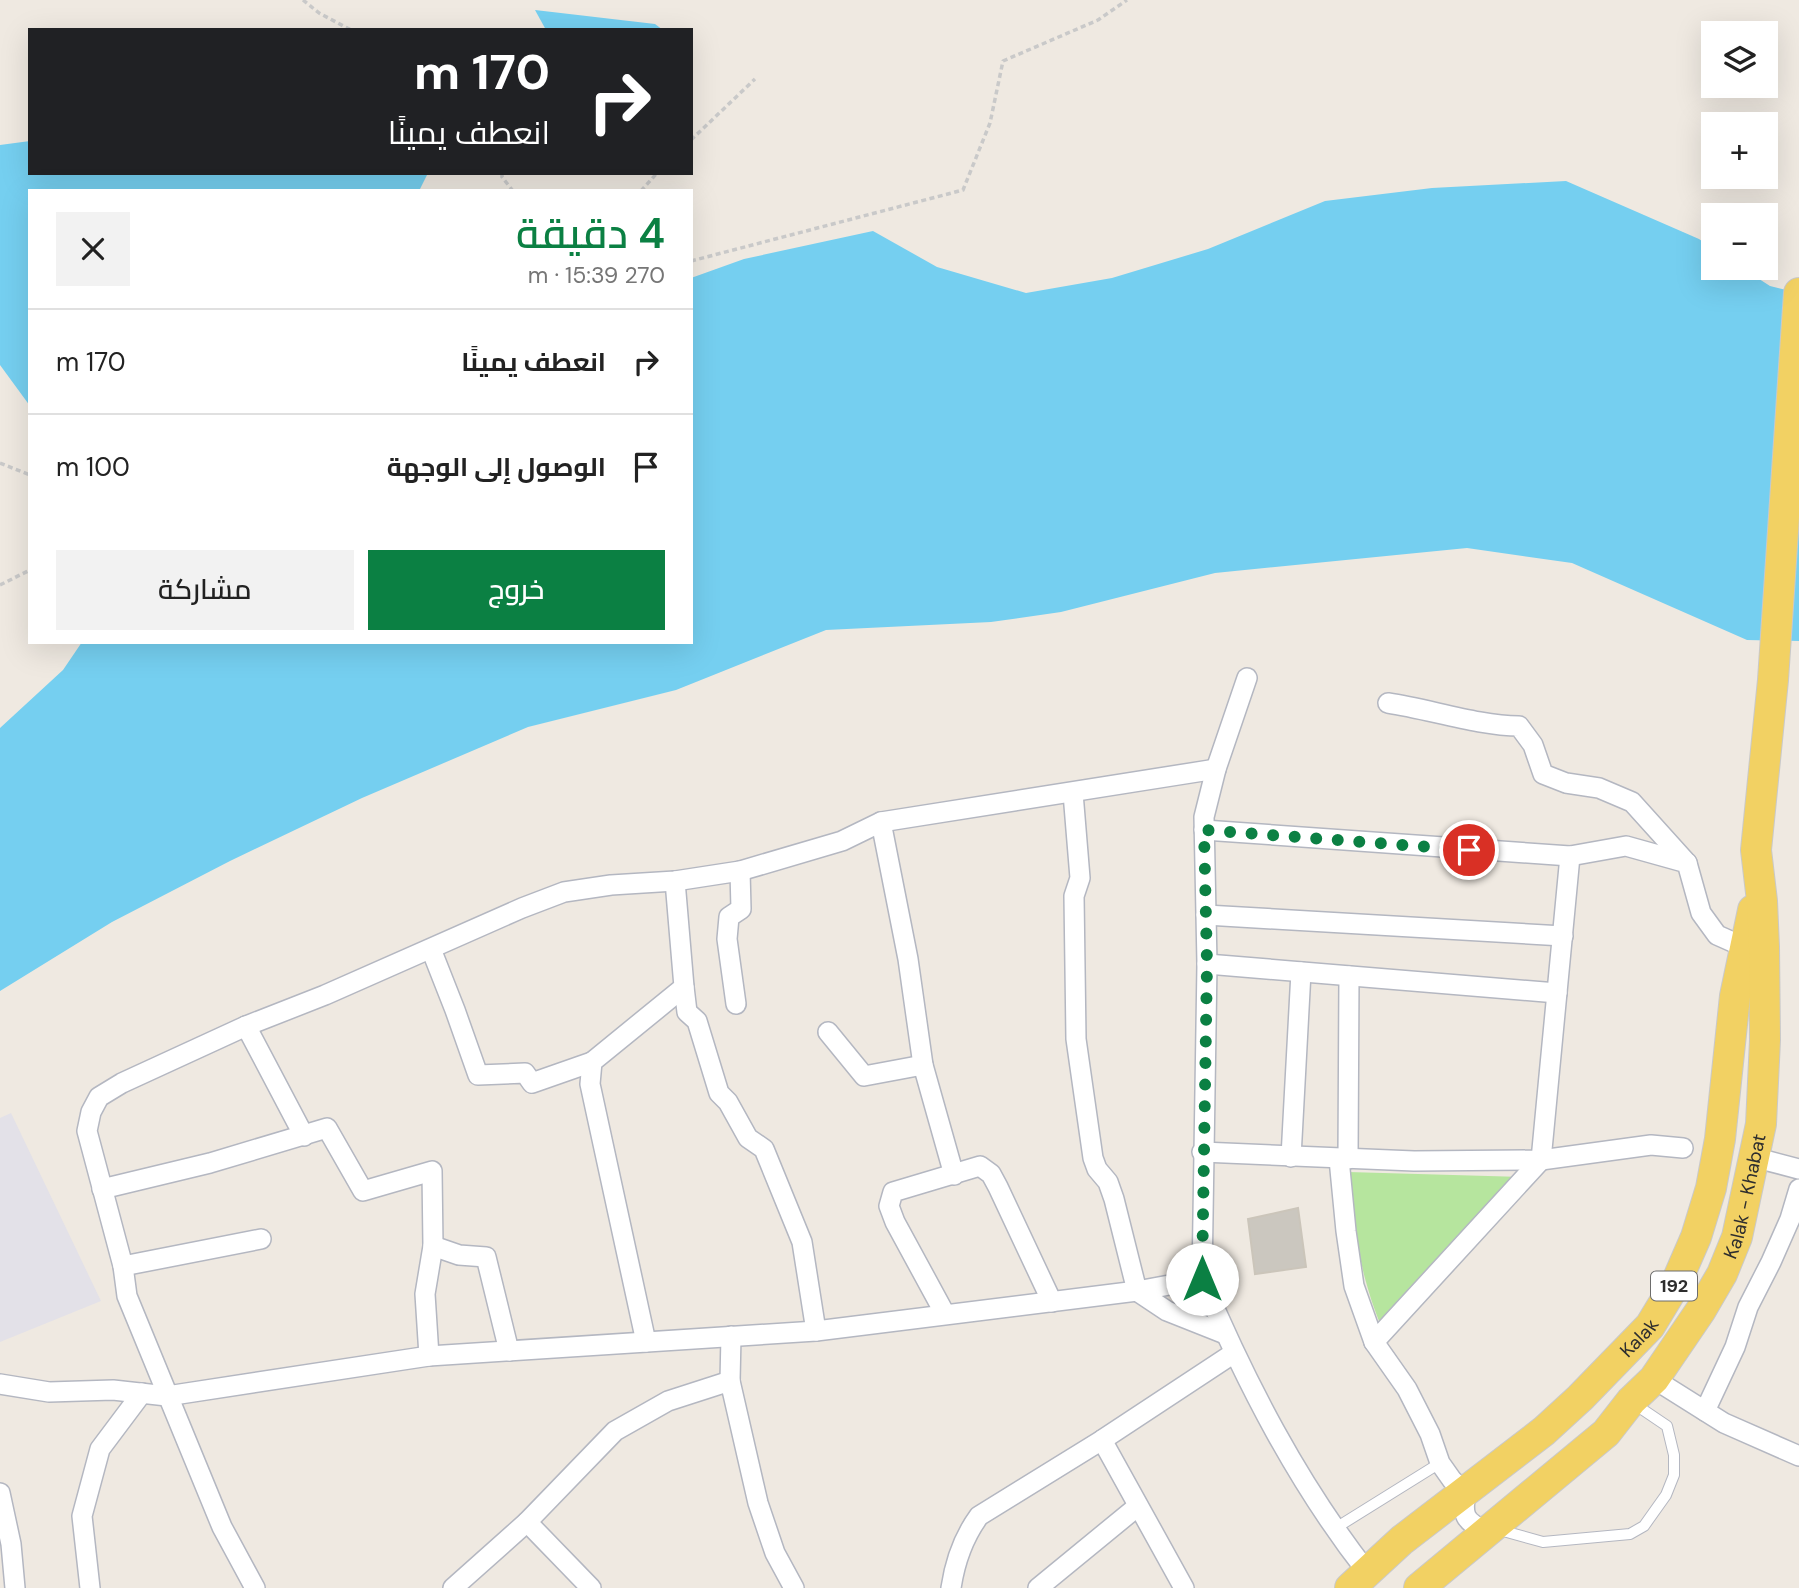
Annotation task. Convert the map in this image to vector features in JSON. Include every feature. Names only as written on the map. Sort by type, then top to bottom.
[{"type":"main road","name":"Kalak - Khabat","points":[[1422,1585],[1606,1433],[1631,1401],[1654,1379],[1701,1310],[1722,1274],[1737,1237],[1761,1124],[1765,1040],[1763,912],[1756,850],[1773,680],[1799,293]]},
{"type":"main road","name":"Kalak","points":[[1359,1580],[1402,1541],[1544,1431],[1650,1326],[1676,1283],[1696,1237],[1711,1188],[1720,1139],[1735,996],[1757,897],[1756,850]]},
{"type":"main road","points":[[1402,1541],[1414,1548],[1423,1549],[1428,1554],[1432,1575],[1422,1585]]},
{"type":"street","points":[[1247,678],[1216,769],[1204,817],[1207,964],[1202,1279],[1255,1398],[1333,1529],[1359,1580]]},
{"type":"street","points":[[1388,703],[1502,726],[1519,726],[1532,745],[1543,774],[1566,783],[1599,788],[1632,802],[1687,863],[1701,914],[1717,936],[1744,947]]},
{"type":"street","points":[[255,1588],[222,1527],[127,1296],[123,1266],[87,1131],[91,1112],[99,1097],[122,1083],[246,1026],[325,995],[564,892],[675,881],[740,871],[842,841],[881,822],[1216,769]]},
{"type":"street","points":[[1073,793],[1080,878],[1074,896],[1076,1039],[1093,1158],[1108,1182],[1114,1199],[1137,1291],[1167,1311],[1225,1334]]},
{"type":"street","points":[[881,822],[908,960],[923,1065],[954,1175]]},
{"type":"street","points":[[1204,830],[1570,856],[1626,846],[1687,863]]},
{"type":"street","points":[[1374,1342],[1541,1160],[1570,856]]},
{"type":"street","points":[[736,1004],[727,939],[729,917],[741,909],[740,871]]},
{"type":"street","points":[[675,881],[687,1012],[698,1021],[719,1093],[728,1102],[748,1138],[764,1149],[802,1242],[816,1331]]},
{"type":"street","points":[[1206,915],[1563,936]]},
{"type":"street","points":[[431,949],[456,1010],[478,1075],[525,1073],[532,1083],[592,1062],[684,987]]},
{"type":"street","points":[[1207,964],[1557,993]]},
{"type":"street","points":[[1291,1157],[1301,972]]},
{"type":"street","points":[[1349,976],[1343,1159],[1346,1231],[1354,1286],[1374,1342],[1407,1389],[1430,1434],[1440,1462],[1452,1480],[1466,1493],[1463,1511],[1466,1517],[1476,1527],[1485,1531],[1493,1528]]},
{"type":"street","points":[[246,1026],[304,1136]]},
{"type":"street","points":[[828,1032],[864,1076],[923,1065]]},
{"type":"street","points":[[592,1062],[590,1084],[646,1342]]},
{"type":"street","points":[[102,1189],[210,1163],[327,1128],[363,1191],[432,1171],[433,1246],[425,1294],[429,1356]]},
{"type":"street","points":[[1202,1152],[1414,1161],[1541,1160],[1651,1145],[1683,1149]]},
{"type":"street","points":[[1753,1157],[1799,1169]]},
{"type":"street","points":[[945,1314],[889,1206],[893,1192],[980,1166],[991,1174],[1052,1302]]},
{"type":"street","points":[[1705,1411],[1735,1347],[1748,1307],[1790,1219],[1799,1189]]},
{"type":"street","points":[[123,1266],[261,1239]]},
{"type":"street","points":[[433,1246],[459,1255],[486,1257],[509,1351]]},
{"type":"street","points":[[0,1384],[49,1392],[113,1390],[167,1396],[429,1356],[816,1331],[1137,1291],[1202,1279]]},
{"type":"street","points":[[732,1336],[730,1381],[758,1503],[775,1553],[794,1588]]},
{"type":"street","points":[[951,1588],[954,1567],[966,1534],[979,1516],[1102,1440],[1234,1353]]},
{"type":"street","points":[[1654,1379],[1741,1432],[1799,1456]]},
{"type":"street","points":[[453,1588],[527,1522],[615,1431],[668,1401],[730,1381]]},
{"type":"street","points":[[90,1588],[82,1516],[100,1449],[142,1393]]},
{"type":"street","points":[[1102,1440],[1184,1588]]},
{"type":"street","points":[[0,1493],[11,1544],[15,1588]]},
{"type":"street","points":[[1038,1588],[1138,1506]]},
{"type":"street","points":[[527,1522],[591,1588]]},
{"type":"lane","points":[[1493,1528],[1543,1542],[1630,1534],[1644,1526],[1666,1495],[1674,1475],[1674,1455],[1667,1426],[1631,1401]]},
{"type":"lane","points":[[1333,1529],[1440,1462]]},
{"type":"path","points":[[303,0],[319,13],[347,28]]},
{"type":"path","points":[[693,260],[963,190],[990,123],[1003,61],[1098,20],[1127,0]]},
{"type":"path","points":[[693,137],[755,79]]},
{"type":"path","points":[[643,189],[655,175]]},
{"type":"path","points":[[0,463],[28,474]]},
{"type":"path","points":[[0,585],[28,571]]},
{"type":"shaded area","points":[[11,1113],[101,1301],[0,1342],[0,1118]]},
{"type":"green space","points":[[1348,1172],[1523,1177],[1383,1331],[1359,1253]]},
{"type":"water","points":[[535,10],[655,24],[660,28],[545,28]]},
{"type":"water","points":[[28,141],[28,175],[427,175],[420,189],[28,189],[28,403],[0,365],[0,145]]},
{"type":"water","points":[[1566,181],[1701,240],[1701,280],[1761,280],[1770,286],[1799,293],[1799,641],[1747,640],[1572,563],[1467,548],[1215,573],[1061,612],[991,622],[826,630],[676,690],[528,727],[362,798],[230,861],[112,922],[0,991],[0,728],[63,670],[81,644],[693,644],[693,277],[744,259],[873,231],[937,267],[1026,293],[1112,278],[1208,249],[1325,201],[1432,188]]},
{"type":"building","points":[[1298,1208],[1306,1267],[1255,1274],[1248,1219]]},
{"type":"route","points":[[1202,1279],[1207,964],[1204,830],[1469,850]]}]
